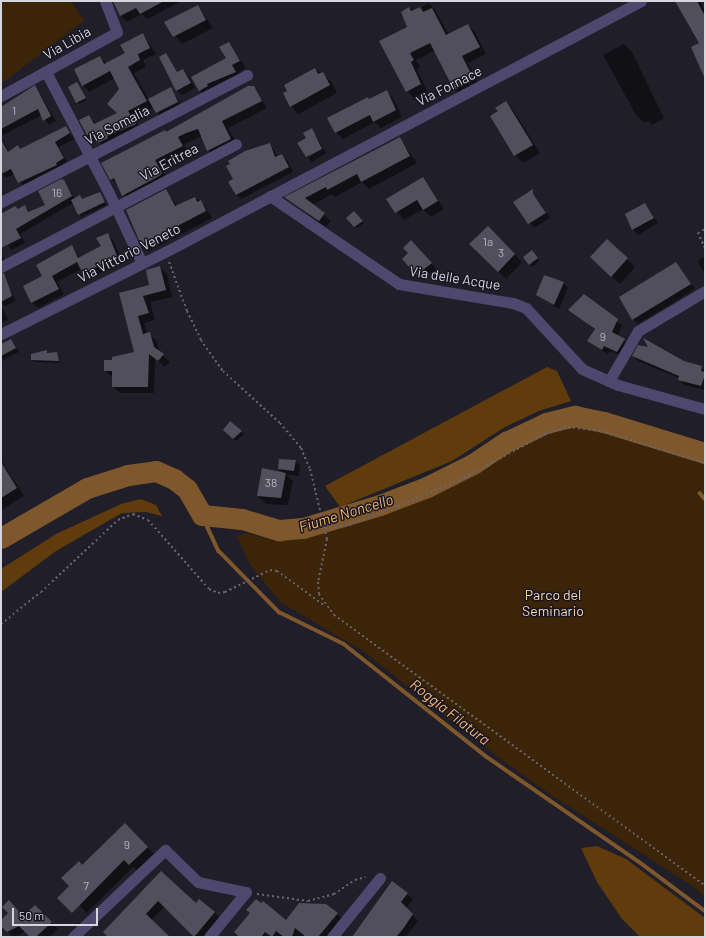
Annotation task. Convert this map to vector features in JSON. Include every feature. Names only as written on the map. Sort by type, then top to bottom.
[{"type":"street","name":"Via Libia","points":[[1,96],[117,32],[105,1]]},
{"type":"street","name":"Via Fornace","points":[[270,196],[642,1]]},
{"type":"street","points":[[46,72],[116,207],[142,263]]},
{"type":"street","name":"Via Somalia","points":[[1,202],[247,75]]},
{"type":"street","name":"Via Eritrea","points":[[1,267],[236,144]]},
{"type":"street","name":"Via Vittorio Veneto","points":[[1,334],[165,252],[270,196]]},
{"type":"street","name":"Via delle Acque","points":[[270,196],[398,284],[513,303],[526,308],[582,369],[609,381],[662,399],[705,409]]},
{"type":"street","points":[[609,381],[638,331],[705,291]]},
{"type":"street","points":[[73,937],[165,850],[198,882],[246,892],[209,937]]},
{"type":"street","points":[[332,937],[380,878]]},
{"type":"path","points":[[705,229],[698,234],[705,248]]},
{"type":"path","points":[[165,252],[187,311],[201,340],[223,371],[280,423],[301,448],[310,469],[325,528],[327,540],[318,582],[319,594],[328,608]]},
{"type":"path","points":[[325,528],[349,524],[412,500],[460,480],[545,434],[568,427],[602,431],[705,463]]},
{"type":"path","points":[[1,624],[41,592],[118,520],[133,514],[148,520],[209,589],[218,593],[232,589],[270,570],[276,571],[328,608],[354,631],[705,886]]},
{"type":"path","points":[[246,892],[308,901],[334,894],[355,880],[368,877],[380,878]]},
{"type":"green space","points":[[1,1],[70,1],[85,20],[1,84]]},
{"type":"green space","name":"Parco del Seminario","points":[[568,427],[601,431],[705,463],[705,897],[694,887],[548,793],[490,751],[463,724],[450,720],[363,651],[280,602],[250,564],[237,537],[245,533],[276,541],[349,525],[460,480],[545,434]]},
{"type":"shaded area","points":[[547,367],[557,371],[571,401],[539,411],[505,427],[452,461],[340,507],[325,486]]},
{"type":"shaded area","points":[[141,499],[156,505],[162,516],[146,512],[122,513],[56,551],[1,592],[1,569],[56,534],[121,504]]},
{"type":"shaded area","points":[[597,846],[626,859],[705,918],[705,937],[640,937],[622,919],[597,882],[581,848]]},
{"type":"building","points":[[113,1],[164,1],[140,14],[136,8],[120,16]]},
{"type":"building","points":[[675,1],[697,1],[705,16],[705,79],[691,47],[699,43]]},
{"type":"building","points":[[198,5],[206,20],[173,37],[164,22]]},
{"type":"building","points":[[409,7],[411,11],[420,7],[423,12],[432,8],[446,35],[468,24],[480,47],[462,56],[474,79],[454,90],[430,43],[410,53],[414,60],[411,62],[421,84],[406,92],[379,41],[407,27],[401,12]]},
{"type":"building","points":[[143,33],[150,48],[138,54],[140,60],[128,67],[147,101],[128,111],[136,124],[107,136],[108,138],[98,143],[93,133],[87,135],[79,120],[89,115],[94,124],[117,113],[107,104],[119,89],[110,71],[82,86],[74,69],[100,56],[104,64],[125,53],[120,45]]},
{"type":"building","points":[[229,42],[240,61],[232,65],[236,72],[207,84],[208,86],[199,91],[191,77],[226,58],[219,47]]},
{"type":"building","points":[[166,53],[177,72],[183,69],[191,83],[176,91],[159,57]]},
{"type":"building","points":[[315,68],[318,74],[323,72],[330,85],[290,107],[283,93],[287,91],[284,85]]},
{"type":"building","points":[[77,82],[86,98],[76,103],[68,87]]},
{"type":"building","points":[[35,85],[51,116],[43,121],[38,109],[1,129],[1,107]]},
{"type":"building","points":[[248,86],[254,86],[262,101],[222,121],[231,139],[207,151],[198,129],[178,137],[183,146],[155,160],[162,173],[122,196],[114,178],[110,180],[101,163],[165,130],[166,132]]},
{"type":"building","points":[[171,87],[178,102],[156,113],[148,99]]},
{"type":"building","points":[[387,90],[396,110],[373,122],[370,115],[335,133],[327,118],[368,97],[369,99]]},
{"type":"building","points":[[506,101],[533,145],[514,156],[490,116],[498,111],[495,108]]},
{"type":"building","points":[[66,126],[70,133],[55,142],[64,158],[56,163],[57,165],[18,183],[11,169],[1,174],[1,139],[8,152],[18,145],[20,149]]},
{"type":"building","points":[[312,128],[322,149],[306,157],[297,143],[306,138],[303,133]]},
{"type":"building","points":[[400,137],[410,156],[361,182],[357,174],[327,190],[326,187],[305,198],[325,213],[319,221],[284,197]]},
{"type":"building","points":[[270,143],[275,157],[282,154],[289,167],[236,195],[228,182],[233,179],[226,166],[230,164],[228,161],[245,151]]},
{"type":"building","points":[[423,177],[438,201],[423,210],[417,200],[395,213],[386,199]]},
{"type":"building","points":[[61,179],[64,180],[72,196],[16,229],[21,238],[1,248],[1,214],[15,206],[18,209],[25,205],[28,212],[45,205],[38,191]]},
{"type":"building","points":[[166,189],[175,206],[195,197],[197,202],[201,200],[206,211],[141,245],[126,210]]},
{"type":"building","points":[[533,189],[533,194],[546,213],[528,224],[513,202]]},
{"type":"building","points":[[100,192],[105,202],[78,215],[71,200],[80,195],[82,199]]},
{"type":"building","points":[[645,203],[654,218],[632,230],[625,214]]},
{"type":"building","points":[[354,211],[363,221],[354,227],[346,218]]},
{"type":"building","points":[[488,226],[515,254],[498,272],[469,244]]},
{"type":"building","points":[[108,233],[117,256],[83,274],[77,262],[52,276],[59,289],[31,303],[23,286],[42,276],[36,265],[72,245],[78,258],[101,246],[96,238]]},
{"type":"building","points":[[607,239],[628,258],[611,277],[590,257]]},
{"type":"building","points":[[411,240],[432,263],[416,275],[402,259],[408,253],[403,248]]},
{"type":"building","points":[[532,250],[538,258],[529,265],[523,257]]},
{"type":"building","points":[[676,262],[691,284],[632,320],[619,297]]},
{"type":"building","points":[[160,266],[166,290],[143,296],[149,313],[138,316],[143,334],[150,332],[154,347],[164,354],[158,361],[149,354],[148,387],[112,387],[112,371],[104,371],[104,360],[112,360],[112,357],[134,352],[119,293],[149,285],[146,270]]},
{"type":"building","points":[[4,273],[12,296],[1,302],[1,274]]},
{"type":"building","points":[[544,275],[564,282],[554,305],[536,295]]},
{"type":"building","points":[[584,294],[618,319],[612,332],[625,339],[617,352],[604,346],[602,350],[587,341],[595,329],[568,310]]},
{"type":"building","points":[[643,338],[684,361],[702,366],[701,371],[705,372],[705,375],[701,386],[678,380],[679,376],[632,356],[638,345],[648,347]]},
{"type":"building","points":[[11,339],[16,348],[1,356],[1,344]]},
{"type":"building","points":[[47,350],[47,353],[57,352],[59,361],[31,360],[31,354]]},
{"type":"building","points":[[230,421],[242,431],[233,439],[223,430]]},
{"type":"building","points":[[279,459],[296,460],[294,471],[278,469]]},
{"type":"building","points":[[1,462],[17,488],[1,498]]},
{"type":"building","points":[[262,468],[286,473],[281,498],[257,496]]},
{"type":"building","points":[[125,823],[148,847],[129,865],[124,860],[72,913],[57,898],[69,886],[61,878],[79,861],[82,865]]},
{"type":"building","points":[[161,871],[196,903],[199,899],[215,912],[194,937],[158,901],[146,914],[170,937],[108,937],[103,932]]},
{"type":"building","points":[[392,881],[408,893],[401,902],[413,914],[403,929],[396,937],[352,937]]},
{"type":"building","points":[[256,899],[261,903],[263,901],[286,920],[299,903],[326,904],[338,913],[318,937],[306,937],[295,928],[292,937],[284,937],[276,931],[272,937],[265,932],[261,937],[239,937],[234,932],[250,913],[246,910]]},
{"type":"building","points":[[9,900],[23,916],[35,905],[52,922],[36,937],[30,937],[19,926],[7,932],[1,926],[1,920],[8,913],[2,907]]},
{"type":"waterway","name":"Fiume Noncello","points":[[1,538],[87,488],[128,475],[156,471],[174,479],[187,489],[202,515],[242,519],[279,530],[303,528],[380,505],[427,487],[473,464],[506,442],[546,423],[575,416],[604,422],[705,453]]},
{"type":"waterway","points":[[700,493],[705,499]]},
{"type":"waterway","name":"Roggia Filatura","points":[[202,515],[219,551],[279,612],[344,644],[487,757],[638,861],[705,911]]}]
